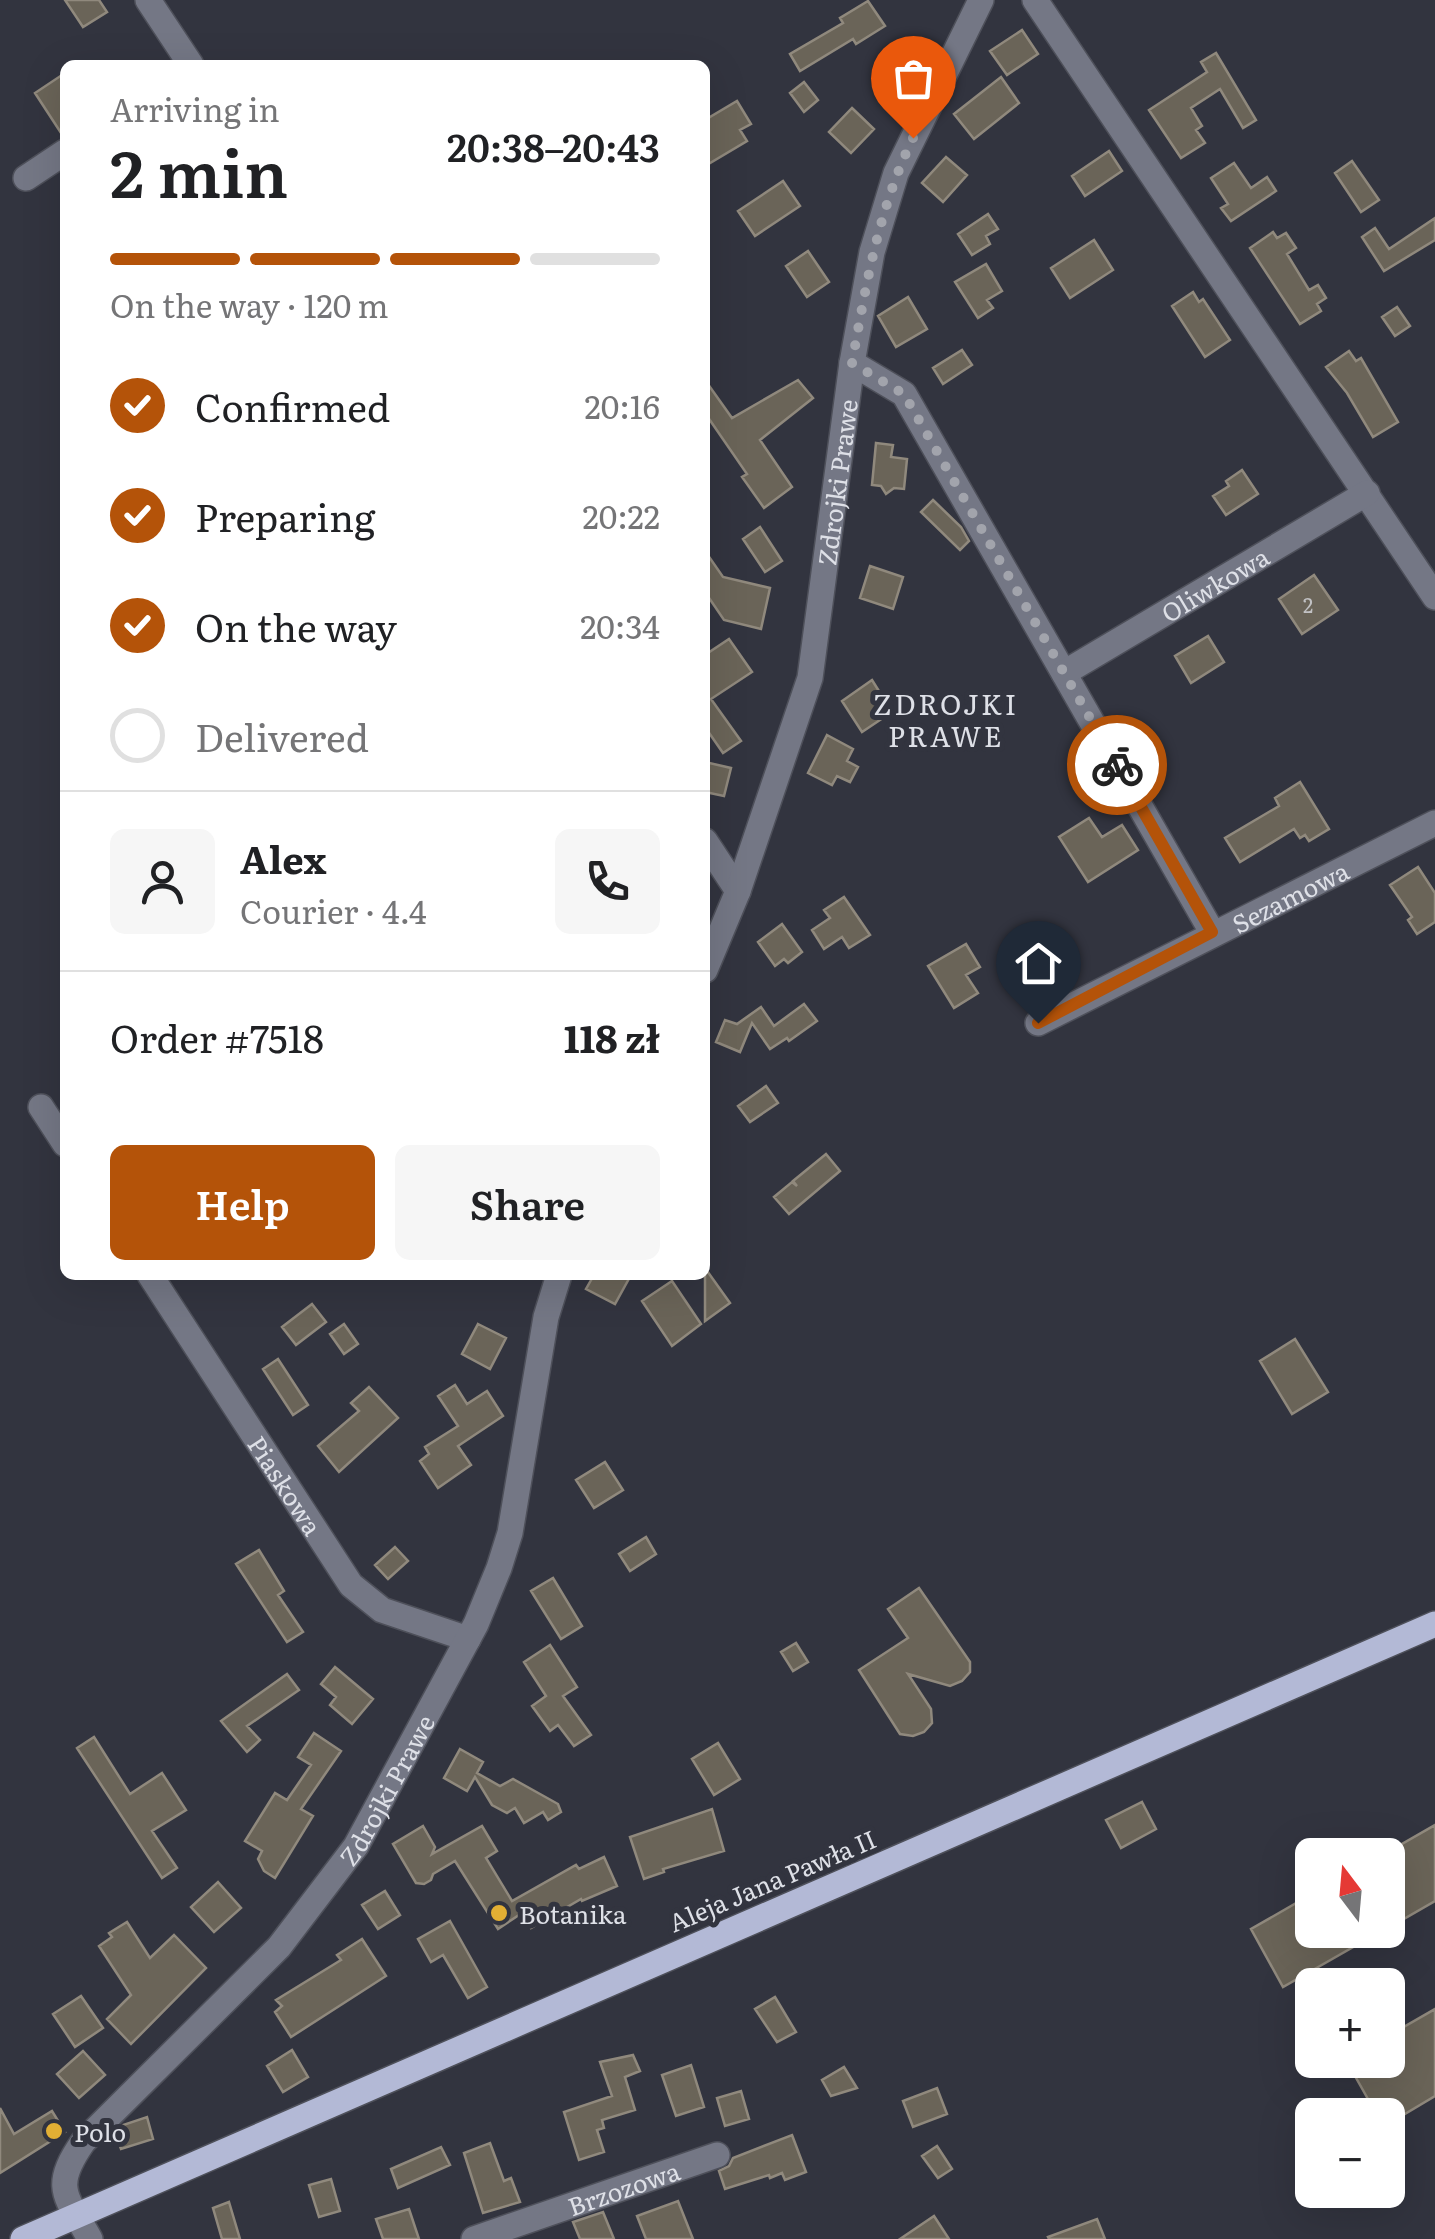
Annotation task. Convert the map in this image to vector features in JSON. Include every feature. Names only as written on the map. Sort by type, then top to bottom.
[{"type":"main road","name":"Aleja Jana Pawła II","points":[[23,2239],[1435,1624]]},
{"type":"street","points":[[148,0],[188,60]]},
{"type":"street","name":"Zdrojki Prawe","points":[[710,958],[738,891],[810,678],[852,363],[872,252],[896,173],[981,0]]},
{"type":"street","points":[[1035,0],[1435,597]]},
{"type":"street","points":[[26,178],[60,155]]},
{"type":"street","points":[[852,363],[904,394],[1212,932]]},
{"type":"street","name":"Oliwkowa","points":[[1064,673],[1367,493]]},
{"type":"street","name":"Sezamowa","points":[[1038,1023],[1435,823]]},
{"type":"street","points":[[710,849],[738,891]]},
{"type":"street","points":[[41,1107],[60,1136]]},
{"type":"street","name":"Piaskowa","points":[[153,1280],[352,1585],[382,1610],[468,1639]]},
{"type":"street","name":"Zdrojki Prawe","points":[[90,2239],[62,2188],[71,2158],[82,2142],[279,1947],[314,1902],[356,1846],[468,1639],[510,1533],[546,1316],[557,1280]]},
{"type":"street","name":"Brzozowa","points":[[474,2239],[717,2154]]},
{"type":"building","points":[[65,0],[99,0],[107,12],[83,27]]},
{"type":"building","points":[[868,1],[885,26],[856,44],[853,39],[800,71],[790,54],[843,23],[840,18]]},
{"type":"building","points":[[1022,30],[1038,54],[1007,75],[990,51]]},
{"type":"building","points":[[1216,53],[1256,120],[1243,128],[1220,89],[1191,108],[1202,126],[1196,130],[1205,143],[1181,158],[1149,110],[1207,72],[1201,62]]},
{"type":"building","points":[[60,76],[60,131],[35,93]]},
{"type":"building","points":[[1001,77],[1019,103],[974,139],[954,114]]},
{"type":"building","points":[[804,82],[818,100],[804,112],[790,93]]},
{"type":"building","points":[[737,101],[751,124],[740,130],[747,141],[710,163],[710,117]]},
{"type":"building","points":[[852,108],[874,129],[851,153],[829,132]]},
{"type":"building","points":[[1109,151],[1122,171],[1085,196],[1072,176]]},
{"type":"building","points":[[946,157],[967,175],[943,202],[922,183]]},
{"type":"building","points":[[1352,161],[1379,200],[1361,212],[1335,173]]},
{"type":"building","points":[[1234,163],[1251,188],[1267,177],[1276,191],[1231,221],[1221,208],[1228,204],[1211,178]]},
{"type":"building","points":[[783,181],[800,206],[755,236],[738,211]]},
{"type":"building","points":[[988,214],[998,229],[986,236],[990,244],[972,255],[958,234]]},
{"type":"building","points":[[1435,218],[1435,240],[1384,271],[1362,237],[1375,228],[1389,249]]},
{"type":"building","points":[[1273,232],[1277,238],[1286,233],[1296,248],[1287,254],[1309,290],[1318,285],[1326,298],[1317,304],[1321,311],[1300,324],[1250,248]]},
{"type":"building","points":[[1094,240],[1113,270],[1070,298],[1051,268]]},
{"type":"building","points":[[808,251],[829,282],[807,297],[786,266]]},
{"type":"building","points":[[986,264],[1002,291],[987,300],[993,308],[978,318],[955,282]]},
{"type":"building","points":[[1193,292],[1199,302],[1203,299],[1230,340],[1205,357],[1172,306]]},
{"type":"building","points":[[908,297],[927,329],[896,347],[878,316]]},
{"type":"building","points":[[1397,307],[1410,326],[1395,336],[1382,317]]},
{"type":"building","points":[[962,350],[972,365],[943,384],[933,368]]},
{"type":"building","points":[[1349,351],[1356,361],[1361,358],[1398,422],[1373,437],[1326,367]]},
{"type":"building","points":[[798,380],[813,398],[760,440],[792,487],[764,508],[742,477],[747,474],[710,420],[710,387],[732,418]]},
{"type":"building","points":[[876,443],[893,445],[891,457],[907,459],[904,489],[894,488],[886,494],[881,486],[872,485]]},
{"type":"building","points":[[1242,470],[1258,494],[1226,515],[1213,496],[1229,486],[1226,481]]},
{"type":"building","points":[[933,500],[961,527],[969,541],[960,550],[921,512]]},
{"type":"building","points":[[760,527],[782,561],[765,572],[743,539]]},
{"type":"building","points":[[710,558],[723,577],[770,588],[761,629],[724,620],[710,599]]},
{"type":"building","points":[[870,566],[903,577],[893,609],[860,598]]},
{"type":"building","points":[[1314,575],[1338,610],[1302,634],[1279,599]]},
{"type":"building","points":[[1208,636],[1224,662],[1191,683],[1175,656]]},
{"type":"building","points":[[729,639],[752,672],[711,699],[741,741],[723,753],[710,734],[710,652]]},
{"type":"building","points":[[872,680],[892,712],[862,732],[842,701]]},
{"type":"building","points":[[827,735],[853,749],[847,761],[858,767],[850,782],[837,776],[832,785],[808,773]]},
{"type":"building","points":[[710,763],[731,768],[724,796],[710,793]]},
{"type":"building","points":[[1300,782],[1329,829],[1309,841],[1305,835],[1300,838],[1294,829],[1240,862],[1225,838],[1279,806],[1275,798]]},
{"type":"building","points":[[1089,818],[1102,837],[1122,825],[1138,850],[1088,882],[1059,837]]},
{"type":"building","points":[[1418,867],[1435,893],[1435,922],[1417,934],[1408,920],[1412,917],[1390,885]]},
{"type":"building","points":[[844,897],[870,935],[849,948],[842,937],[824,949],[812,930],[830,918],[824,910]]},
{"type":"building","points":[[782,924],[802,952],[788,963],[784,959],[775,966],[758,942]]},
{"type":"building","points":[[966,944],[980,967],[966,975],[978,993],[954,1008],[928,966]]},
{"type":"building","points":[[804,1004],[817,1021],[789,1041],[787,1038],[770,1049],[752,1023],[740,1052],[716,1042],[725,1020],[737,1024],[761,1007],[774,1026]]},
{"type":"building","points":[[766,1086],[778,1103],[750,1122],[738,1106]]},
{"type":"building","points":[[826,1154],[840,1171],[789,1214],[774,1197],[792,1182],[797,1186],[793,1181]]},
{"type":"building","points":[[710,1275],[730,1303],[705,1321],[705,1280],[710,1280]]},
{"type":"building","points":[[591,1280],[628,1280],[615,1304],[586,1289]]},
{"type":"building","points":[[672,1281],[701,1324],[672,1346],[642,1301]]},
{"type":"building","points":[[312,1304],[326,1322],[296,1345],[282,1327]]},
{"type":"building","points":[[344,1324],[358,1344],[344,1354],[330,1334]]},
{"type":"building","points":[[478,1324],[506,1338],[490,1369],[462,1354]]},
{"type":"building","points":[[1295,1339],[1328,1392],[1292,1414],[1260,1361]]},
{"type":"building","points":[[278,1359],[308,1405],[293,1415],[263,1369]]},
{"type":"building","points":[[455,1385],[467,1404],[487,1391],[503,1416],[458,1446],[471,1465],[438,1488],[420,1461],[429,1454],[425,1447],[458,1426],[438,1396]]},
{"type":"building","points":[[369,1387],[398,1418],[339,1472],[318,1446],[359,1411],[351,1403]]},
{"type":"building","points":[[605,1462],[623,1490],[594,1508],[576,1480]]},
{"type":"building","points":[[646,1537],[656,1554],[630,1571],[619,1554]]},
{"type":"building","points":[[395,1547],[408,1561],[388,1579],[375,1565]]},
{"type":"building","points":[[259,1550],[284,1591],[278,1595],[303,1632],[287,1642],[236,1564]]},
{"type":"building","points":[[553,1578],[582,1626],[561,1639],[531,1591]]},
{"type":"building","points":[[919,1588],[970,1662],[970,1672],[950,1686],[908,1674],[931,1709],[932,1723],[913,1736],[900,1734],[859,1670],[908,1638],[888,1609]]},
{"type":"building","points":[[796,1643],[808,1662],[793,1671],[781,1652]]},
{"type":"building","points":[[550,1645],[577,1687],[563,1696],[591,1735],[574,1746],[558,1725],[550,1731],[532,1706],[546,1696],[524,1662]]},
{"type":"building","points":[[335,1667],[373,1699],[352,1724],[330,1705],[336,1697],[321,1684]]},
{"type":"building","points":[[287,1674],[299,1690],[247,1726],[260,1740],[247,1752],[221,1721]]},
{"type":"building","points":[[314,1733],[341,1751],[301,1809],[313,1816],[275,1878],[264,1871],[258,1859],[262,1851],[245,1841],[275,1793],[287,1800],[311,1765],[298,1757]]},
{"type":"building","points":[[94,1737],[130,1794],[162,1773],[186,1810],[152,1831],[177,1868],[162,1878],[77,1748]]},
{"type":"building","points":[[718,1743],[740,1779],[714,1795],[692,1759]]},
{"type":"building","points":[[460,1749],[483,1762],[477,1773],[500,1786],[513,1779],[558,1804],[561,1812],[548,1820],[543,1812],[524,1823],[515,1808],[507,1813],[492,1805],[475,1777],[467,1791],[444,1778]]},
{"type":"building","points":[[1142,1802],[1156,1829],[1121,1848],[1106,1820]]},
{"type":"building","points":[[712,1809],[724,1851],[663,1869],[664,1872],[644,1879],[630,1837]]},
{"type":"building","points":[[1435,1825],[1435,1901],[1405,1918],[1405,1842]]},
{"type":"building","points":[[423,1826],[435,1847],[432,1854],[482,1826],[497,1851],[486,1858],[512,1901],[576,1865],[579,1869],[604,1857],[617,1886],[581,1899],[531,1928],[522,1913],[498,1929],[455,1861],[424,1884],[416,1883],[393,1844]]},
{"type":"building","points":[[218,1882],[241,1908],[214,1932],[191,1907]]},
{"type":"building","points":[[385,1891],[400,1915],[378,1929],[362,1905]]},
{"type":"building","points":[[1295,1904],[1295,1948],[1351,1948],[1316,1968],[1295,1968],[1295,1980],[1283,1987],[1251,1929]]},
{"type":"building","points":[[450,1921],[487,1987],[468,1998],[443,1955],[431,1962],[418,1939]]},
{"type":"building","points":[[127,1922],[150,1958],[174,1935],[206,1968],[131,2044],[107,2019],[131,1995],[99,1946],[112,1937],[109,1933]]},
{"type":"building","points":[[362,1939],[386,1976],[291,2037],[275,2012],[282,2006],[276,2000],[341,1960],[337,1955]]},
{"type":"building","points":[[81,1996],[103,2028],[75,2047],[53,2014]]},
{"type":"building","points":[[775,1997],[796,2032],[777,2042],[755,2009]]},
{"type":"building","points":[[1435,2009],[1435,2096],[1405,2114],[1405,2098],[1367,2098],[1356,2078],[1405,2078],[1405,2026]]},
{"type":"building","points":[[292,2050],[308,2077],[283,2092],[267,2066]]},
{"type":"building","points":[[83,2051],[105,2075],[79,2098],[57,2074]]},
{"type":"building","points":[[633,2055],[640,2071],[625,2077],[635,2110],[602,2120],[604,2128],[597,2130],[604,2152],[579,2160],[564,2112],[612,2096],[600,2062]]},
{"type":"building","points":[[691,2065],[704,2107],[676,2116],[662,2075]]},
{"type":"building","points":[[844,2067],[857,2088],[831,2096],[822,2080]]},
{"type":"building","points":[[937,2088],[947,2114],[913,2127],[903,2101]]},
{"type":"building","points":[[741,2091],[749,2119],[725,2126],[717,2098]]},
{"type":"building","points":[[0,2108],[14,2134],[52,2111],[65,2132],[0,2173]]},
{"type":"building","points":[[147,2117],[153,2139],[121,2149],[115,2133],[123,2125]]},
{"type":"building","points":[[792,2135],[806,2172],[785,2180],[782,2173],[770,2178],[769,2175],[725,2189],[719,2171],[729,2166],[733,2158]]},
{"type":"building","points":[[490,2143],[504,2181],[511,2178],[520,2202],[483,2213],[464,2153]]},
{"type":"building","points":[[937,2146],[952,2169],[938,2178],[922,2156]]},
{"type":"building","points":[[441,2147],[450,2165],[398,2188],[391,2169]]},
{"type":"building","points":[[331,2179],[340,2211],[319,2217],[309,2185]]},
{"type":"building","points":[[678,2201],[693,2239],[646,2239],[637,2216]]},
{"type":"building","points":[[229,2202],[240,2239],[222,2239],[213,2208]]},
{"type":"building","points":[[409,2209],[419,2239],[383,2239],[376,2219]]},
{"type":"building","points":[[603,2212],[614,2239],[580,2239],[573,2222]]},
{"type":"building","points":[[934,2216],[949,2239],[900,2239]]},
{"type":"building","points":[[1097,2219],[1105,2239],[1048,2237]]},
{"type":"way so far","points":[[913,138],[896,173],[872,252],[852,363],[904,394],[1117,765]]},
{"type":"place","name":"Botanika","points":[[499,1913]]},
{"type":"place","name":"Polo","points":[[54,2131]]},
{"type":"district","name":"ZDROJKI PRAWE","points":[[946,719]]},
{"type":"route","points":[[1038,1023],[1212,932],[1117,765]]}]
